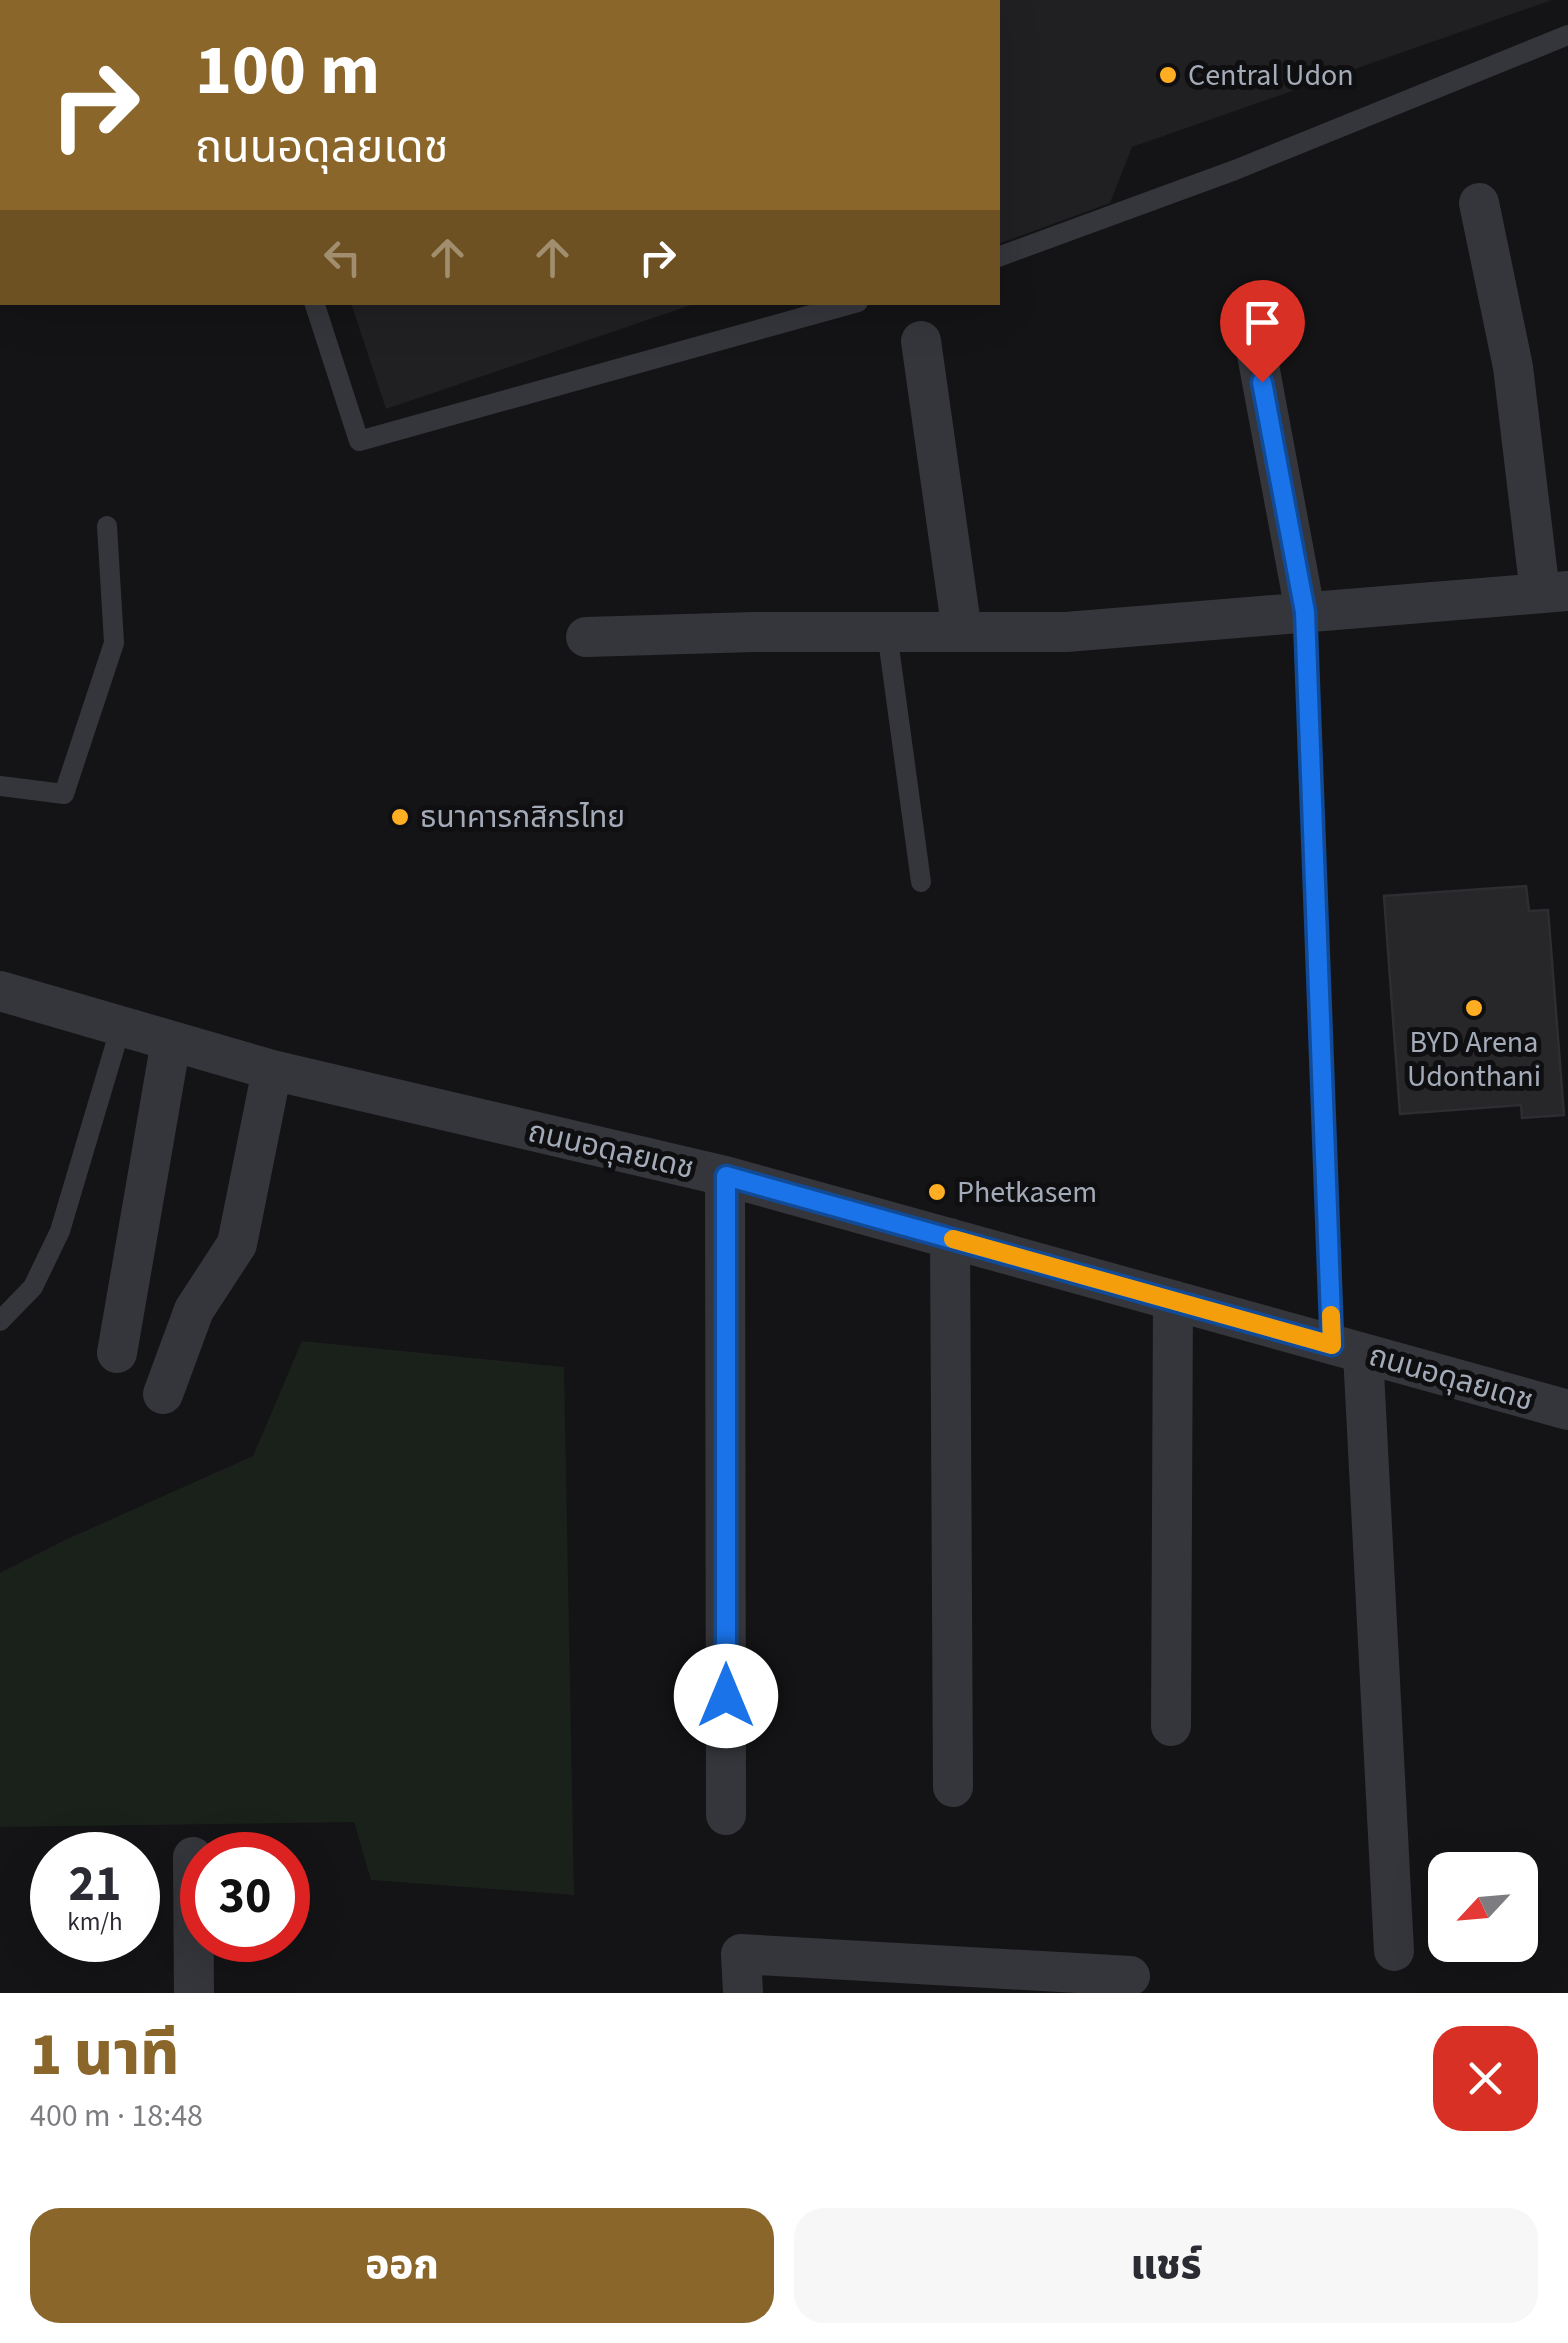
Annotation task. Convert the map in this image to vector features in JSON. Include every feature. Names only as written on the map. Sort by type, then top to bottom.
[{"type":"street","points":[[586,638],[753,632],[1066,632],[1554,592],[1479,203]]},
{"type":"street","points":[[921,341],[962,632]]},
{"type":"street","points":[[1254,344],[1305,612]]},
{"type":"street","name":"ถนนอดุลยเดช","points":[[0,991],[272,1070],[726,1176],[1568,1410]]},
{"type":"street","points":[[117,1352],[171,1041]]},
{"type":"street","points":[[162,1394],[194,1310],[238,1244],[272,1070]]},
{"type":"street","points":[[726,1176],[726,1815]]},
{"type":"street","points":[[950,1238],[954,1787]]},
{"type":"street","points":[[1171,1726],[1173,1300]]},
{"type":"street","points":[[1347,1349],[1394,1951]]},
{"type":"street","points":[[743,1993],[741,1954],[1130,1976]]},
{"type":"street","points":[[194,1962],[194,1993]]},
{"type":"lane","points":[[1000,256],[1235,170],[1568,35]]},
{"type":"lane","points":[[315,305],[359,441],[847,305]]},
{"type":"lane","points":[[0,786],[64,794],[114,643],[107,526]]},
{"type":"lane","points":[[1305,612],[1347,1349]]},
{"type":"lane","points":[[887,632],[921,882]]},
{"type":"lane","points":[[0,1321],[33,1287],[60,1232],[122,1026]]},
{"type":"shaded area","name":"Central Udon","points":[[1000,0],[1552,0],[1132,147],[1110,203],[1000,243]]},
{"type":"shaded area","points":[[352,305],[691,305],[386,409]]},
{"type":"shaded area","points":[[302,1341],[564,1367],[574,1895],[371,1880],[354,1822],[0,1827],[0,1573],[253,1456]]},
{"type":"building","name":"BYD Arena Udonthani","points":[[1526,886],[1529,911],[1548,910],[1564,1115],[1522,1118],[1521,1105],[1400,1114],[1384,896]]},
{"type":"slow traffic","points":[[953,1239],[1332,1345],[1331,1315]]},
{"type":"place","name":"Central Udon","points":[[1168,75]]},
{"type":"place","name":"ธนาคารกสิกรไทย","points":[[400,817]]},
{"type":"place","name":"BYD Arena Udonthani","points":[[1474,1008]]},
{"type":"place","name":"Phetkasem","points":[[937,1192]]},
{"type":"route","points":[[726,1696],[726,1176],[1332,1345],[1305,612],[1262,382]]}]
